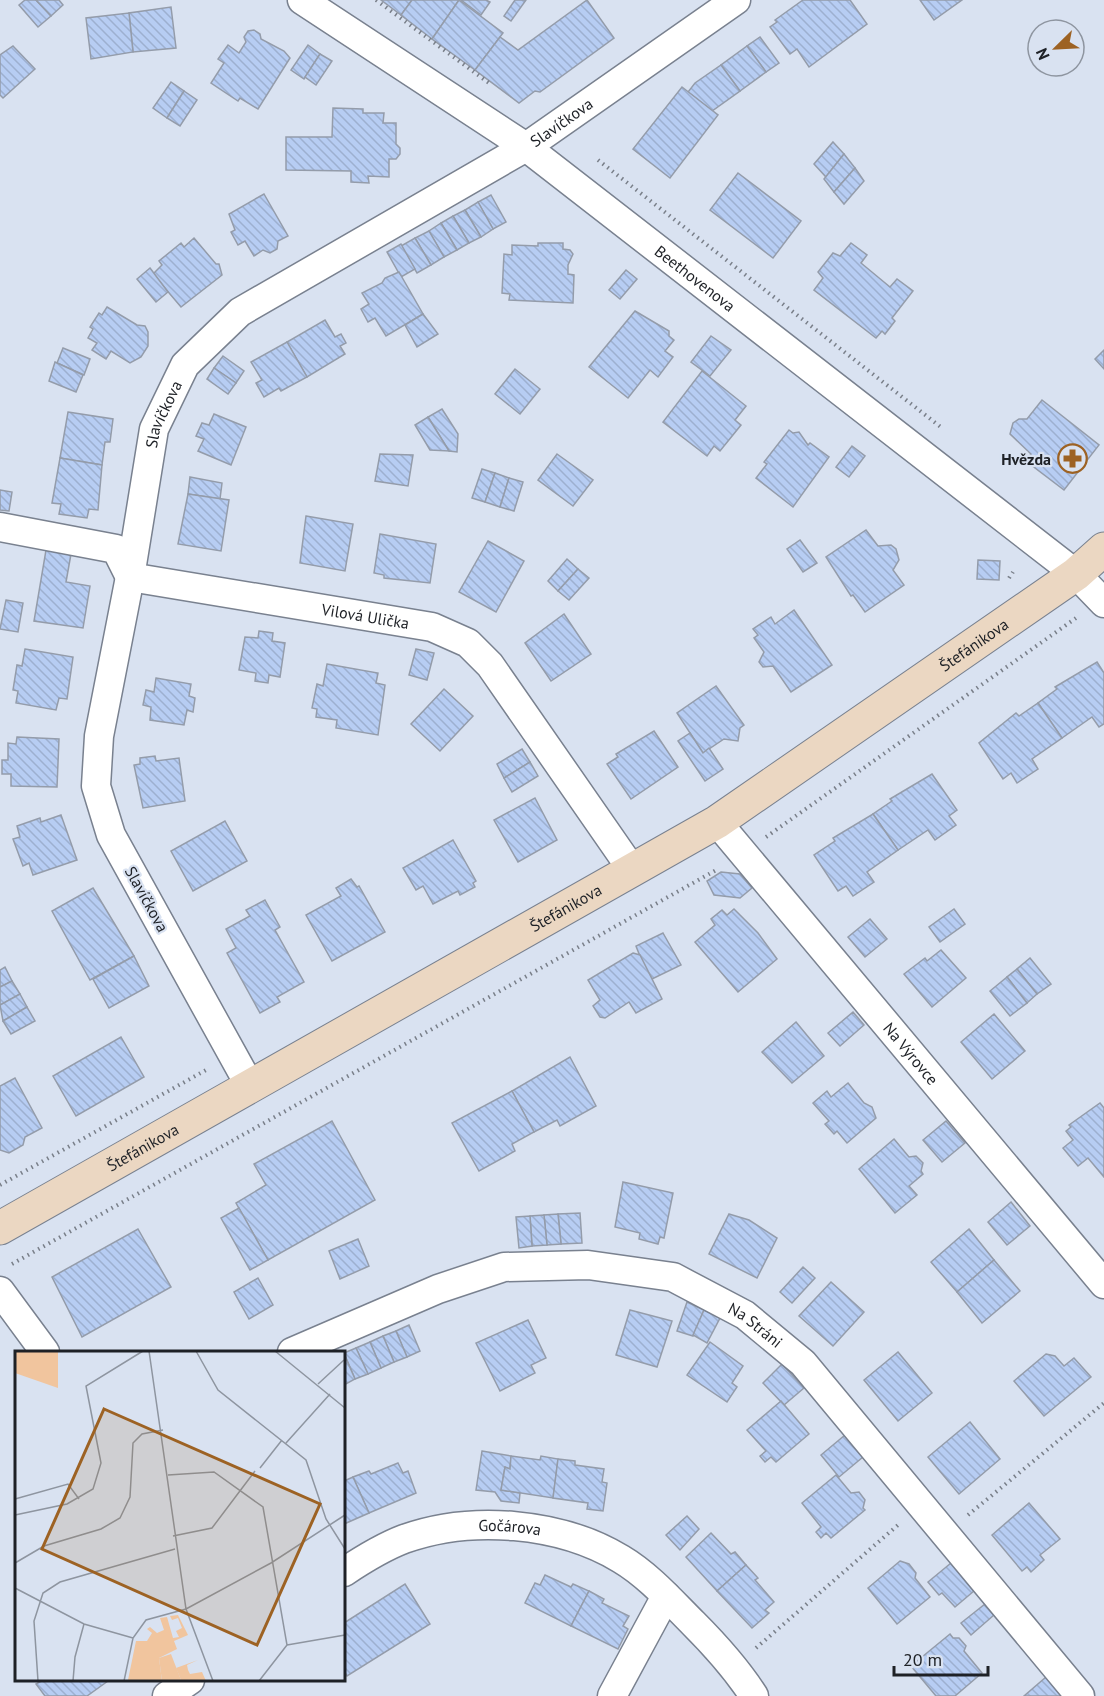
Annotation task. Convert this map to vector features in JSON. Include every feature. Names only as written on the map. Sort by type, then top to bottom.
[{"type":"street","name":"Beethovenova","points":[[302,0],[526,147],[1076,574],[1094,608]]},
{"type":"street","name":"Slavíčkova","points":[[250,1086],[111,835],[96,786],[99,735],[130,577],[154,429],[185,365],[240,312],[526,147],[736,0]]},
{"type":"street","points":[[0,527],[116,549],[130,577]]},
{"type":"street","name":"Štefánikova","points":[[0,1228],[717,822],[1076,574],[1104,549]]},
{"type":"street","name":"Vilová Ulička","points":[[130,577],[432,627],[468,643],[490,665],[633,871]]},
{"type":"street","name":"Na Výrovce","points":[[717,822],[1104,1284]]},
{"type":"street","name":"Na Stráni","points":[[297,1351],[438,1289],[504,1267],[588,1265],[673,1276],[745,1315],[803,1363],[1080,1696]]},
{"type":"street","points":[[5,1278],[44,1351]]},
{"type":"street","name":"Gočárova","points":[[345,1571],[403,1539],[438,1530],[495,1526],[564,1534],[621,1559],[666,1596],[735,1666],[754,1696]]},
{"type":"street","points":[[612,1696],[666,1596]]},
{"type":"street","points":[[167,1696],[189,1681]]},
{"type":"path","points":[[376,0],[494,87]]},
{"type":"path","points":[[598,160],[945,431]]},
{"type":"path","points":[[763,839],[1094,608]]},
{"type":"path","points":[[5,1278],[729,863]]},
{"type":"path","points":[[0,1185],[213,1066]]},
{"type":"path","points":[[946,1533],[1104,1403]]},
{"type":"path","points":[[735,1666],[922,1505]]},
{"type":"building","points":[[25,0],[36,0],[51,16],[38,27],[19,5]]},
{"type":"building","points":[[36,0],[59,0],[63,5],[51,16]]},
{"type":"building","points":[[381,0],[412,0],[401,15]]},
{"type":"building","points":[[412,0],[459,0],[432,39],[401,15]]},
{"type":"building","points":[[459,0],[503,33],[475,70],[432,39]]},
{"type":"building","points":[[461,0],[486,0],[490,2],[481,15]]},
{"type":"building","points":[[515,0],[526,0],[511,21],[504,16]]},
{"type":"building","points":[[587,0],[614,38],[540,92],[535,91],[519,103],[475,70],[500,37],[518,50]]},
{"type":"building","points":[[803,0],[850,0],[867,24],[809,67],[797,49],[790,54],[770,27],[777,22],[775,20]]},
{"type":"building","points":[[920,0],[962,0],[934,20]]},
{"type":"building","points":[[171,7],[176,48],[133,52],[129,13]]},
{"type":"building","points":[[129,13],[133,52],[91,59],[86,18]]},
{"type":"building","points":[[254,30],[260,34],[261,39],[284,51],[290,58],[258,109],[240,98],[238,101],[211,83],[224,63],[218,59],[228,45],[239,53],[246,42],[244,37],[248,31]]},
{"type":"building","points":[[760,37],[779,63],[766,72],[747,46]]},
{"type":"building","points":[[308,45],[320,54],[304,79],[291,70]]},
{"type":"building","points":[[13,46],[35,69],[3,98],[0,95],[0,55]]},
{"type":"building","points":[[747,46],[766,72],[740,91],[721,65]]},
{"type":"building","points":[[320,54],[332,61],[316,85],[305,77]]},
{"type":"building","points":[[721,65],[740,91],[712,111],[688,92],[695,83]]},
{"type":"building","points":[[171,82],[184,91],[167,118],[153,108]]},
{"type":"building","points":[[682,87],[718,115],[670,178],[633,149]]},
{"type":"building","points":[[184,91],[197,100],[180,126],[167,118]]},
{"type":"building","points":[[333,108],[363,109],[363,113],[384,113],[383,123],[396,123],[396,144],[400,148],[400,154],[396,159],[389,159],[389,177],[368,176],[369,183],[351,182],[351,171],[286,170],[286,137],[332,137]]},
{"type":"building","points":[[833,142],[844,154],[826,177],[814,164]]},
{"type":"building","points":[[844,154],[855,168],[834,192],[824,179]]},
{"type":"building","points":[[855,168],[864,181],[844,204],[834,192]]},
{"type":"building","points":[[738,173],[801,221],[773,258],[710,210]]},
{"type":"building","points":[[264,194],[288,236],[278,241],[277,249],[270,253],[263,250],[254,256],[245,241],[238,245],[231,232],[235,230],[229,214]]},
{"type":"building","points":[[491,195],[506,222],[493,229],[478,202]]},
{"type":"building","points":[[478,202],[493,229],[481,237],[465,210]]},
{"type":"building","points":[[465,210],[481,237],[469,243],[453,216]]},
{"type":"building","points":[[453,216],[469,243],[457,250],[441,223]]},
{"type":"building","points":[[441,223],[457,250],[444,257],[429,231]]},
{"type":"building","points":[[429,231],[444,257],[431,265],[415,238]]},
{"type":"building","points":[[194,238],[216,264],[219,264],[222,275],[181,307],[153,274],[162,265],[159,261],[181,243],[184,247]]},
{"type":"building","points":[[415,238],[431,265],[417,273],[401,246]]},
{"type":"building","points":[[538,243],[563,243],[563,249],[570,250],[573,254],[568,265],[568,274],[574,275],[573,303],[509,300],[510,294],[502,293],[504,254],[512,255],[512,245],[538,246]]},
{"type":"building","points":[[851,243],[867,255],[861,263],[890,287],[897,279],[913,291],[892,318],[895,321],[885,334],[882,331],[876,338],[814,290],[823,278],[818,272],[833,253],[840,256]]},
{"type":"building","points":[[401,244],[415,269],[401,277],[387,252]]},
{"type":"building","points":[[150,268],[168,292],[156,302],[137,279]]},
{"type":"building","points":[[626,270],[637,279],[620,299],[609,290]]},
{"type":"building","points":[[399,272],[423,314],[386,336],[375,318],[368,322],[361,309],[369,304],[362,293]]},
{"type":"building","points":[[107,307],[137,325],[145,326],[148,332],[148,346],[141,357],[130,363],[111,351],[106,359],[92,350],[97,343],[88,338],[93,329],[90,327],[99,313],[102,315]]},
{"type":"building","points":[[635,311],[669,331],[669,336],[674,340],[665,351],[673,357],[658,377],[650,370],[628,398],[589,367]]},
{"type":"building","points":[[423,314],[438,334],[417,347],[405,325]]},
{"type":"building","points":[[325,320],[335,337],[341,334],[346,343],[340,346],[345,354],[307,377],[287,342]]},
{"type":"building","points":[[711,336],[731,350],[710,376],[691,362]]},
{"type":"building","points":[[287,342],[307,377],[281,391],[279,388],[264,397],[256,383],[262,380],[251,362]]},
{"type":"building","points":[[63,348],[90,359],[84,375],[57,363]]},
{"type":"building","points":[[1104,350],[1104,369],[1095,359]]},
{"type":"building","points":[[223,356],[244,371],[236,383],[214,368]]},
{"type":"building","points":[[55,362],[83,375],[76,392],[49,381]]},
{"type":"building","points":[[214,368],[236,383],[228,394],[207,379]]},
{"type":"building","points":[[515,369],[540,389],[520,414],[495,394]]},
{"type":"building","points":[[702,371],[746,406],[735,420],[741,425],[720,451],[714,446],[707,456],[663,422]]},
{"type":"building","points":[[1042,400],[1099,445],[1064,490],[1026,461],[1031,454],[1010,434],[1013,423],[1019,419],[1027,419]]},
{"type":"building","points":[[442,409],[458,434],[457,452],[449,451],[428,417]]},
{"type":"building","points":[[68,412],[113,419],[110,442],[105,442],[102,465],[60,458]]},
{"type":"building","points":[[214,414],[246,427],[231,465],[198,451],[204,439],[196,436],[202,423],[209,425]]},
{"type":"building","points":[[428,417],[449,451],[430,450],[415,425]]},
{"type":"building","points":[[789,430],[793,433],[799,432],[808,445],[810,443],[829,457],[793,507],[756,478],[767,464],[764,462]]},
{"type":"building","points":[[852,446],[865,456],[849,477],[836,467]]},
{"type":"building","points":[[380,454],[413,455],[408,486],[375,481]]},
{"type":"building","points":[[557,454],[593,480],[573,506],[538,480]]},
{"type":"building","points":[[60,458],[102,465],[98,510],[89,509],[87,518],[59,514],[61,504],[52,503]]},
{"type":"building","points":[[482,469],[495,473],[485,502],[472,498]]},
{"type":"building","points":[[495,473],[509,478],[500,507],[485,502]]},
{"type":"building","points":[[190,477],[222,483],[220,499],[188,494]]},
{"type":"building","points":[[509,478],[523,482],[514,511],[500,507]]},
{"type":"building","points":[[0,490],[12,492],[9,511],[0,510]]},
{"type":"building","points":[[188,494],[229,500],[221,551],[178,544]]},
{"type":"building","points":[[306,516],[353,524],[345,571],[300,563]]},
{"type":"building","points":[[866,530],[878,546],[891,545],[896,549],[899,560],[893,570],[904,585],[865,612],[853,595],[851,596],[826,557]]},
{"type":"building","points":[[380,534],[436,544],[430,583],[384,578],[384,575],[374,573]]},
{"type":"building","points":[[800,540],[817,563],[803,572],[787,549]]},
{"type":"building","points":[[488,541],[524,561],[496,612],[459,592]]},
{"type":"building","points":[[46,550],[71,554],[66,582],[90,586],[83,628],[34,621]]},
{"type":"building","points":[[567,559],[578,569],[558,591],[548,581]]},
{"type":"building","points":[[978,560],[1000,561],[999,580],[977,579]]},
{"type":"building","points":[[578,569],[589,578],[569,600],[558,591]]},
{"type":"building","points":[[6,600],[23,603],[18,632],[0,629]]},
{"type":"building","points":[[794,610],[832,665],[791,692],[773,666],[763,667],[759,662],[764,652],[754,638],[758,635],[753,629],[771,617],[775,624]]},
{"type":"building","points":[[564,614],[591,654],[551,681],[525,643]]},
{"type":"building","points":[[259,631],[273,633],[272,641],[285,643],[280,677],[269,675],[268,683],[255,681],[256,673],[239,670],[245,637],[258,638]]},
{"type":"building","points":[[25,649],[73,657],[67,699],[59,698],[56,710],[16,703],[18,691],[13,690],[17,665],[22,666]]},
{"type":"building","points":[[416,649],[434,653],[427,680],[409,675]]},
{"type":"building","points":[[1097,662],[1104,673],[1104,724],[1099,727],[1092,717],[1062,738],[1038,703],[1057,689],[1055,687]]},
{"type":"building","points":[[327,664],[378,673],[376,683],[385,685],[378,735],[336,728],[337,720],[316,717],[317,709],[312,708],[317,684],[323,686]]},
{"type":"building","points":[[156,678],[191,684],[189,696],[195,698],[193,712],[187,710],[184,725],[150,720],[151,707],[143,705],[146,690],[154,692]]},
{"type":"building","points":[[716,686],[744,725],[740,728],[738,741],[724,739],[703,753],[677,713]]},
{"type":"building","points":[[444,689],[473,716],[440,751],[411,724]]},
{"type":"building","points":[[1038,703],[1062,738],[1032,759],[1038,769],[1017,783],[1011,773],[1003,779],[979,743],[1016,713],[1019,716]]},
{"type":"building","points":[[654,731],[678,767],[631,799],[607,764],[618,757],[616,754]]},
{"type":"building","points":[[690,733],[703,753],[709,748],[723,769],[705,781],[678,741]]},
{"type":"building","points":[[17,737],[59,739],[57,787],[11,786],[11,774],[2,774],[2,760],[8,760],[8,743],[16,744]]},
{"type":"building","points":[[522,749],[530,762],[504,778],[497,764]]},
{"type":"building","points":[[155,756],[156,761],[179,758],[185,801],[143,808],[134,765],[140,764],[140,758]]},
{"type":"building","points":[[530,762],[538,776],[512,792],[504,778]]},
{"type":"building","points":[[932,774],[957,810],[949,816],[956,825],[935,840],[928,830],[898,850],[873,814],[892,801],[890,799]]},
{"type":"building","points":[[535,798],[557,840],[518,862],[494,820]]},
{"type":"building","points":[[873,814],[898,850],[867,872],[874,882],[853,896],[846,886],[838,891],[814,855],[835,841],[833,838]]},
{"type":"building","points":[[61,815],[77,860],[33,875],[29,863],[23,866],[13,839],[20,837],[17,826],[40,818],[41,822]]},
{"type":"building","points":[[225,821],[247,861],[193,891],[171,851]]},
{"type":"building","points":[[453,840],[476,881],[473,883],[475,887],[460,895],[458,891],[433,904],[423,886],[416,890],[403,868]]},
{"type":"building","points":[[721,872],[740,874],[752,888],[740,898],[714,895],[707,881]]},
{"type":"building","points":[[351,879],[357,887],[359,886],[385,932],[332,961],[306,915],[341,896],[336,888]]},
{"type":"building","points":[[93,888],[134,956],[90,980],[52,911]]},
{"type":"building","points":[[265,900],[280,927],[275,930],[304,982],[277,997],[280,1002],[260,1013],[227,953],[236,948],[226,929],[250,916],[246,910]]},
{"type":"building","points":[[734,909],[758,933],[777,959],[738,992],[695,942],[715,925],[711,919],[722,910],[727,915]]},
{"type":"building","points":[[954,909],[965,924],[940,942],[929,927]]},
{"type":"building","points":[[870,919],[887,939],[865,957],[848,937]]},
{"type":"building","points":[[663,933],[681,965],[652,979],[636,946]]},
{"type":"building","points":[[941,950],[966,978],[932,1007],[904,974],[925,958],[927,961]]},
{"type":"building","points":[[633,953],[640,955],[662,999],[636,1013],[629,1002],[605,1018],[600,1017],[593,1006],[600,1000],[588,980]]},
{"type":"building","points":[[134,956],[149,986],[109,1008],[93,979]]},
{"type":"building","points":[[1030,958],[1051,984],[1037,994],[1017,969]]},
{"type":"building","points":[[5,967],[12,981],[0,987],[0,970]]},
{"type":"building","points":[[1017,969],[1037,994],[1027,1003],[1007,977]]},
{"type":"building","points":[[1007,977],[1027,1003],[1010,1016],[990,991]]},
{"type":"building","points":[[12,981],[20,994],[0,1005],[0,987]]},
{"type":"building","points":[[20,994],[27,1007],[3,1021],[0,1005]]},
{"type":"building","points":[[27,1007],[35,1021],[11,1034],[3,1021]]},
{"type":"building","points":[[853,1012],[864,1025],[840,1046],[828,1033]]},
{"type":"building","points":[[994,1014],[1025,1051],[992,1079],[961,1042]]},
{"type":"building","points":[[796,1022],[824,1056],[792,1083],[762,1052]]},
{"type":"building","points":[[121,1037],[144,1077],[76,1116],[53,1076]]},
{"type":"building","points":[[570,1057],[596,1106],[560,1126],[557,1120],[534,1132],[512,1091]]},
{"type":"building","points":[[15,1078],[42,1128],[25,1137],[23,1145],[9,1153],[0,1150],[0,1086]]},
{"type":"building","points":[[848,1083],[864,1103],[872,1107],[876,1118],[847,1143],[837,1131],[834,1134],[825,1124],[829,1121],[813,1103],[827,1091],[831,1097]]},
{"type":"building","points":[[512,1091],[534,1132],[512,1144],[515,1151],[479,1171],[452,1123]]},
{"type":"building","points":[[1100,1103],[1104,1108],[1104,1177],[1088,1158],[1078,1166],[1063,1148],[1073,1140],[1066,1131],[1071,1127],[1069,1125]]},
{"type":"building","points":[[332,1121],[375,1200],[268,1260],[236,1203],[266,1185],[254,1164]]},
{"type":"building","points":[[946,1121],[965,1143],[942,1162],[923,1140]]},
{"type":"building","points":[[894,1139],[909,1157],[916,1156],[923,1163],[921,1171],[923,1174],[909,1186],[917,1195],[895,1213],[859,1169]]},
{"type":"building","points":[[623,1182],[673,1193],[664,1238],[660,1237],[658,1244],[639,1239],[640,1233],[615,1227]]},
{"type":"building","points":[[1011,1202],[1030,1226],[1007,1245],[988,1222]]},
{"type":"building","points":[[239,1208],[268,1260],[250,1270],[221,1218]]},
{"type":"building","points":[[580,1213],[582,1243],[561,1244],[558,1214]]},
{"type":"building","points":[[558,1214],[561,1244],[547,1245],[544,1215]]},
{"type":"building","points":[[729,1214],[749,1220],[777,1238],[757,1278],[709,1254]]},
{"type":"building","points":[[544,1215],[547,1245],[532,1246],[530,1216]]},
{"type":"building","points":[[530,1216],[532,1246],[519,1248],[516,1217]]},
{"type":"building","points":[[138,1229],[171,1287],[82,1337],[52,1277]]},
{"type":"building","points":[[969,1229],[994,1260],[957,1292],[931,1262]]},
{"type":"building","points":[[358,1239],[369,1266],[340,1279],[329,1251]]},
{"type":"building","points":[[994,1260],[1020,1291],[982,1323],[957,1292]]},
{"type":"building","points":[[803,1267],[815,1278],[792,1303],[780,1292]]},
{"type":"building","points":[[258,1278],[273,1305],[249,1319],[234,1292]]},
{"type":"building","points":[[831,1282],[864,1312],[833,1346],[799,1316]]},
{"type":"building","points":[[687,1302],[704,1310],[693,1336],[677,1331]]},
{"type":"building","points":[[630,1310],[672,1321],[657,1367],[616,1355]]},
{"type":"building","points":[[704,1310],[720,1318],[707,1343],[693,1335]]},
{"type":"building","points":[[528,1320],[546,1358],[531,1365],[535,1373],[500,1391],[476,1343]]},
{"type":"building","points":[[409,1325],[420,1351],[407,1357],[396,1331]]},
{"type":"building","points":[[396,1331],[407,1357],[394,1362],[383,1336]]},
{"type":"building","points":[[383,1336],[394,1362],[381,1368],[370,1342]]},
{"type":"building","points":[[370,1342],[381,1368],[368,1374],[356,1348]]},
{"type":"building","points":[[710,1342],[743,1366],[732,1383],[737,1387],[727,1402],[687,1375]]},
{"type":"building","points":[[356,1348],[368,1374],[355,1379],[345,1353]]},
{"type":"building","points":[[898,1352],[932,1393],[898,1421],[864,1380]]},
{"type":"building","points":[[1046,1354],[1055,1356],[1064,1366],[1074,1358],[1091,1377],[1044,1416],[1014,1381]]},
{"type":"building","points":[[345,1356],[355,1379],[345,1384]]},
{"type":"building","points":[[782,1364],[804,1388],[784,1405],[763,1383]]},
{"type":"building","points":[[781,1401],[809,1434],[776,1462],[771,1457],[765,1462],[760,1456],[766,1451],[747,1430]]},
{"type":"building","points":[[970,1422],[1000,1459],[959,1494],[928,1457]]},
{"type":"building","points":[[845,1435],[863,1457],[839,1477],[821,1455]]},
{"type":"building","points":[[482,1451],[511,1456],[510,1469],[505,1467],[501,1490],[520,1493],[519,1503],[501,1501],[495,1492],[476,1490]]},
{"type":"building","points":[[511,1456],[540,1460],[541,1456],[558,1459],[553,1498],[501,1490],[505,1467],[510,1469]]},
{"type":"building","points":[[558,1459],[575,1461],[575,1465],[604,1469],[602,1482],[607,1483],[603,1511],[587,1509],[588,1503],[553,1498]]},
{"type":"building","points":[[398,1463],[403,1473],[408,1471],[416,1493],[369,1513],[353,1477],[369,1471],[371,1474]]},
{"type":"building","points":[[836,1475],[851,1493],[859,1492],[865,1500],[863,1508],[865,1510],[831,1538],[826,1533],[821,1538],[816,1532],[821,1527],[802,1503]]},
{"type":"building","points":[[353,1477],[369,1513],[345,1524],[345,1481]]},
{"type":"building","points":[[1029,1503],[1060,1539],[1040,1555],[1044,1560],[1031,1572],[1027,1567],[1022,1571],[992,1535]]},
{"type":"building","points":[[687,1516],[699,1529],[680,1550],[666,1535]]},
{"type":"building","points":[[711,1533],[731,1554],[735,1552],[746,1565],[717,1591],[686,1557]]},
{"type":"building","points":[[900,1561],[909,1564],[916,1573],[915,1578],[930,1597],[897,1624],[868,1588]]},
{"type":"building","points":[[951,1563],[974,1591],[955,1607],[942,1593],[939,1595],[928,1582]]},
{"type":"building","points":[[746,1565],[758,1578],[755,1580],[774,1602],[765,1610],[769,1613],[752,1628],[717,1591]]},
{"type":"building","points":[[545,1575],[571,1587],[573,1584],[589,1591],[571,1626],[525,1603],[535,1583],[540,1585]]},
{"type":"building","points":[[405,1584],[430,1624],[347,1676],[345,1673],[345,1622]]},
{"type":"building","points":[[589,1591],[604,1599],[602,1603],[629,1616],[623,1626],[628,1629],[618,1649],[571,1626]]},
{"type":"building","points":[[985,1604],[994,1615],[971,1635],[961,1623]]},
{"type":"building","points":[[950,1634],[953,1638],[959,1638],[966,1646],[964,1651],[982,1673],[955,1696],[936,1696],[911,1666]]},
{"type":"building","points":[[1046,1677],[1062,1696],[1024,1696]]},
{"type":"building","points":[[41,1681],[108,1681],[87,1696],[45,1696],[36,1684]]},
{"type":"place","name":"Hvězda","points":[[1072,459]]}]
